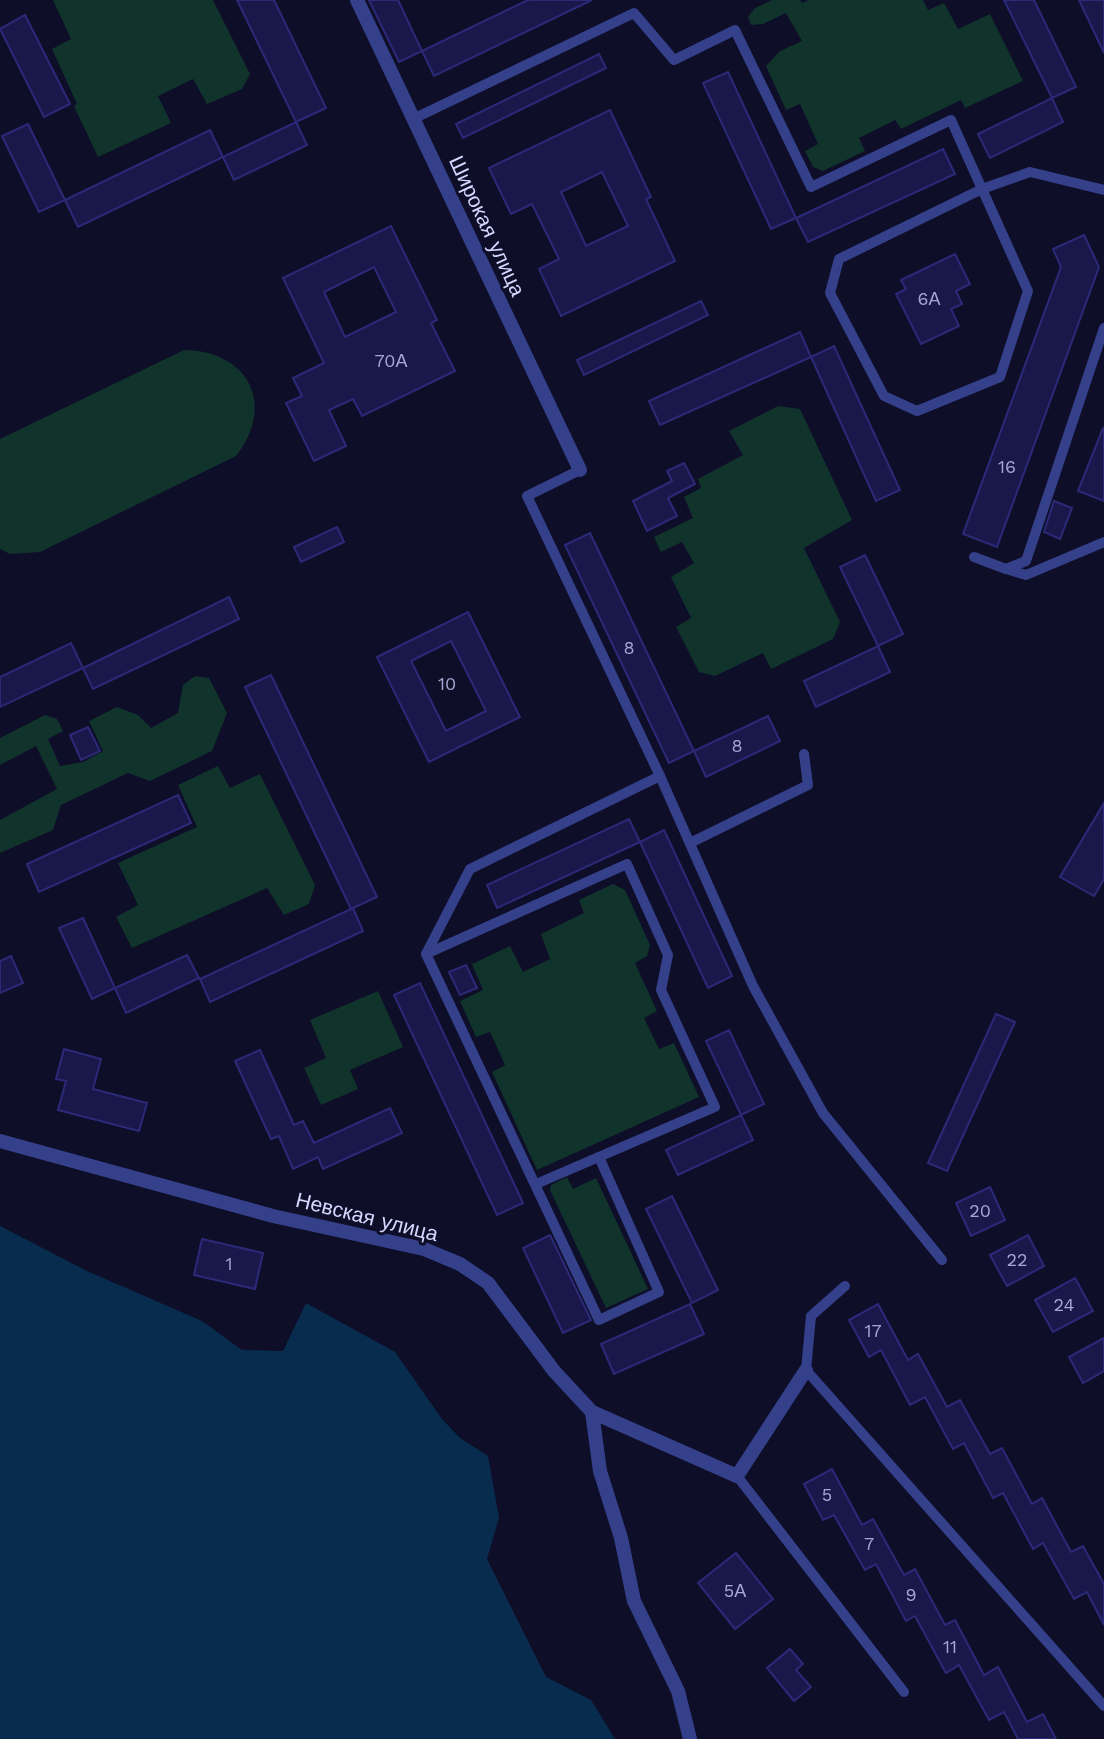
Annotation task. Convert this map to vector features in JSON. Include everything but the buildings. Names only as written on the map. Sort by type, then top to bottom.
[{"type":"street","name":"Широкая улица","points":[[357,0],[580,470]]},
{"type":"street","name":"Невская улица","points":[[0,1141],[273,1216],[424,1249],[460,1264],[488,1283],[554,1371],[592,1412],[737,1476]]},
{"type":"street","points":[[737,1476],[806,1370]]},
{"type":"street","points":[[592,1412],[600,1471],[621,1538],[634,1601],[678,1691],[690,1739]]},
{"type":"lane","points":[[413,119],[634,13],[674,60],[736,30],[811,187],[951,120],[982,188],[1028,291],[1000,377],[917,411],[884,396],[830,293],[839,258],[982,188],[1030,172],[1104,190]]},
{"type":"lane","points":[[1006,569],[1026,561],[1104,328]]},
{"type":"lane","points":[[580,470],[527,496],[660,776],[753,986],[823,1113],[942,1260]]},
{"type":"lane","points":[[974,557],[1026,575],[1104,542]]},
{"type":"lane","points":[[690,843],[808,785],[804,754]]},
{"type":"lane","points":[[426,954],[470,869],[660,776]]},
{"type":"lane","points":[[426,954],[626,864],[668,955],[661,990],[715,1107],[536,1184]]},
{"type":"lane","points":[[426,954],[599,1320],[659,1292],[599,1157]]},
{"type":"lane","points":[[845,1286],[811,1316],[806,1370],[1104,1706]]},
{"type":"lane","points":[[737,1476],[904,1692]]},
{"type":"green space","points":[[53,0],[213,0],[250,74],[242,89],[207,104],[193,79],[158,96],[171,123],[98,157],[52,49],[71,39]]},
{"type":"green space","points":[[772,0],[800,0],[802,3],[809,0],[923,0],[928,10],[944,3],[958,29],[990,14],[1023,81],[965,108],[961,100],[901,129],[895,120],[859,138],[865,151],[823,171],[813,167],[805,151],[818,144],[800,104],[786,110],[766,66],[780,51],[802,41],[786,13],[763,24],[751,25],[748,17],[755,8]]},
{"type":"green space","points":[[184,350],[207,353],[225,360],[240,371],[249,384],[254,400],[254,418],[248,437],[236,456],[40,552],[10,554],[0,549],[0,439]]},
{"type":"green space","points":[[778,406],[800,409],[852,520],[804,548],[840,622],[833,639],[771,669],[763,653],[715,676],[699,672],[676,627],[691,618],[671,577],[694,563],[682,542],[661,552],[654,537],[693,518],[684,497],[701,488],[698,479],[743,455],[729,431]]},
{"type":"green space","points":[[195,676],[209,678],[227,713],[212,751],[150,781],[128,773],[61,805],[53,830],[0,853],[0,820],[57,789],[36,746],[0,765],[0,738],[45,715],[57,719],[63,731],[48,739],[60,766],[83,762],[103,751],[89,721],[117,707],[138,715],[151,728],[178,713],[183,685]]},
{"type":"green space","points":[[218,766],[230,788],[260,774],[315,885],[309,904],[284,915],[267,888],[132,948],[116,917],[138,905],[118,863],[197,827],[178,785]]},
{"type":"green space","points":[[613,884],[625,890],[650,945],[647,956],[635,963],[657,1011],[644,1018],[659,1049],[674,1043],[699,1097],[537,1170],[492,1072],[505,1065],[490,1032],[476,1037],[460,1001],[483,990],[472,964],[510,946],[523,972],[550,959],[541,934],[584,913],[579,900]]},
{"type":"green space","points":[[378,991],[403,1047],[350,1070],[358,1089],[321,1105],[304,1068],[326,1058],[310,1020]]},
{"type":"green space","points":[[567,1177],[573,1189],[596,1178],[648,1289],[606,1308],[550,1190],[551,1185]]},
{"type":"water","points":[[0,1226],[87,1271],[202,1321],[242,1350],[283,1351],[306,1303],[395,1352],[442,1419],[460,1438],[488,1456],[499,1518],[487,1559],[546,1677],[591,1700],[615,1739],[0,1739]]}]
